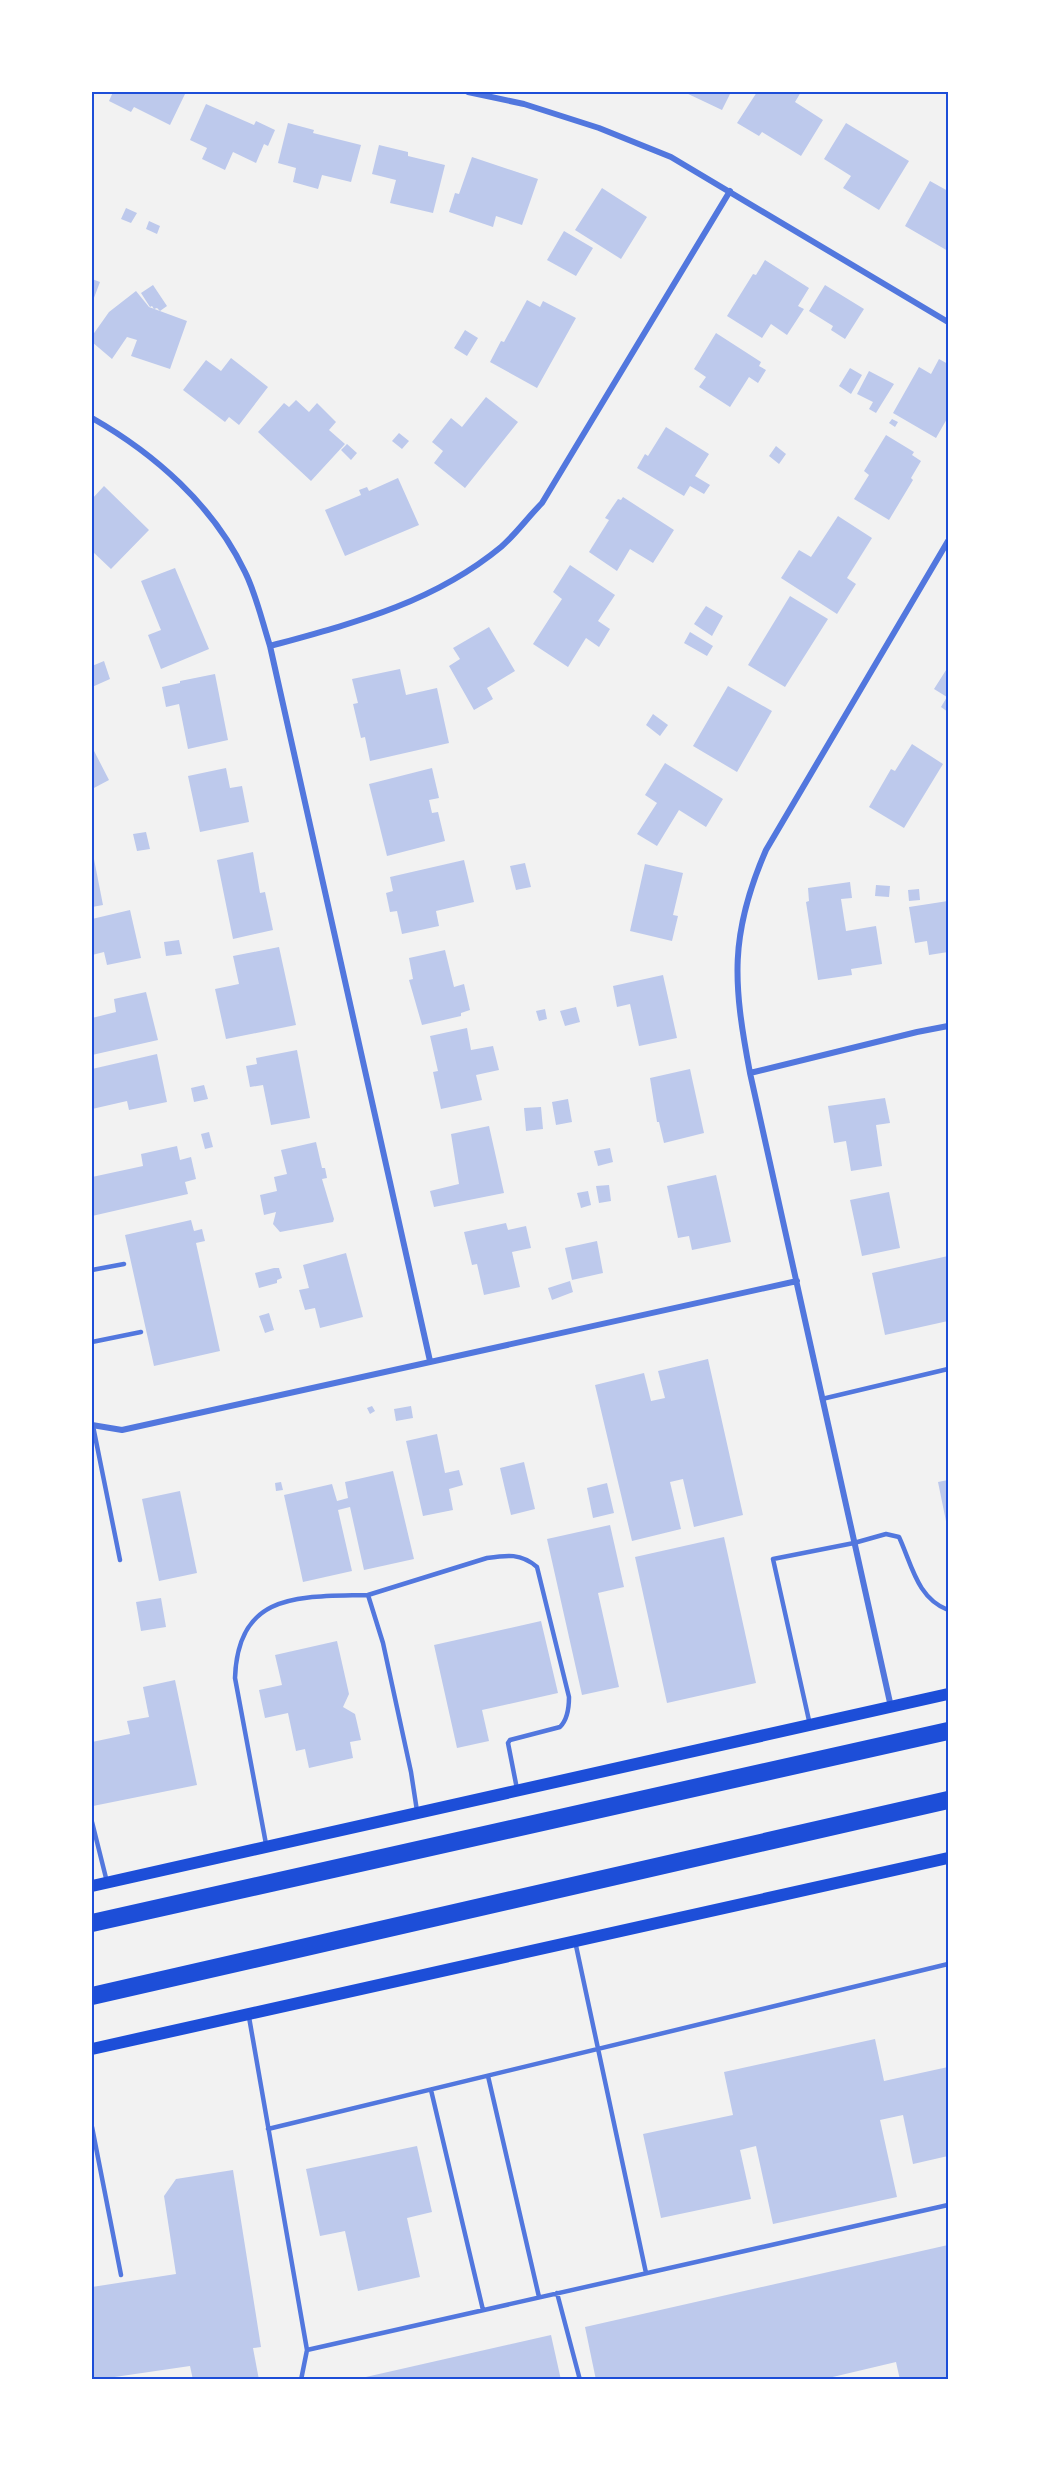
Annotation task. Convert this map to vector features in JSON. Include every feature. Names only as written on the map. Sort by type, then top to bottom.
[{"type":"highway","points":[[92,1923],[948,1731]]},
{"type":"highway","points":[[92,1996],[948,1800]]},
{"type":"main road","points":[[92,1886],[948,1694]]},
{"type":"main road","points":[[92,2049],[948,1858]]},
{"type":"street","points":[[468,92],[524,104],[599,128],[671,157],[948,322]]},
{"type":"street","points":[[270,645],[343,626],[408,604],[461,576],[502,545],[542,503],[730,191]]},
{"type":"street","points":[[92,418],[142,450],[184,487],[214,522],[245,572],[270,645],[430,1362]]},
{"type":"street","points":[[891,1707],[750,1073],[738,1013],[736,964],[741,918],[750,886],[766,850],[948,541]]},
{"type":"street","points":[[750,1073],[948,1026]]},
{"type":"street","points":[[92,1425],[122,1430],[797,1281]]},
{"type":"lane","points":[[92,1270],[124,1264]]},
{"type":"lane","points":[[92,1342],[141,1332]]},
{"type":"lane","points":[[822,1399],[948,1368]]},
{"type":"lane","points":[[92,1425],[120,1560]]},
{"type":"lane","points":[[810,1725],[773,1559],[854,1543],[886,1534],[899,1537],[919,1586],[937,1605],[948,1610]]},
{"type":"lane","points":[[266,1847],[235,1678],[236,1656],[247,1630],[260,1612],[296,1598],[368,1595],[488,1558],[507,1555],[529,1560],[537,1567],[569,1696],[567,1717],[560,1727],[510,1740],[508,1743],[517,1792]]},
{"type":"lane","points":[[368,1595],[383,1643],[418,1813]]},
{"type":"lane","points":[[92,1822],[107,1882]]},
{"type":"lane","points":[[575,1941],[646,2273]]},
{"type":"lane","points":[[268,2129],[948,1964]]},
{"type":"lane","points":[[248,2014],[307,2350],[301,2379]]},
{"type":"lane","points":[[488,2076],[539,2297]]},
{"type":"lane","points":[[431,2090],[483,2310]]},
{"type":"lane","points":[[92,2127],[121,2274]]},
{"type":"lane","points":[[307,2350],[948,2205]]},
{"type":"lane","points":[[557,2293],[580,2379]]},
{"type":"building","points":[[113,92],[183,92],[185,94],[170,125],[134,107],[131,112],[109,101]]},
{"type":"building","points":[[684,92],[731,92],[722,110]]},
{"type":"building","points":[[757,92],[801,92],[795,102],[823,120],[801,156],[762,132],[759,136],[737,123]]},
{"type":"building","points":[[206,104],[254,125],[256,121],[275,130],[268,146],[264,144],[256,163],[233,152],[225,170],[202,159],[207,148],[190,140]]},
{"type":"building","points":[[288,123],[314,130],[313,133],[361,145],[351,182],[322,175],[318,189],[293,182],[296,168],[278,163]]},
{"type":"building","points":[[846,123],[909,161],[879,210],[843,188],[851,176],[824,159]]},
{"type":"building","points":[[379,145],[408,152],[408,156],[445,165],[433,213],[390,203],[396,180],[372,174]]},
{"type":"building","points":[[472,157],[538,179],[522,225],[496,216],[493,227],[449,212],[455,193],[459,194]]},
{"type":"building","points":[[930,181],[948,191],[948,251],[905,226]]},
{"type":"building","points":[[602,188],[647,217],[621,259],[575,230]]},
{"type":"building","points":[[126,208],[137,213],[131,223],[121,219]]},
{"type":"building","points":[[149,221],[160,226],[157,234],[146,229]]},
{"type":"building","points":[[564,231],[593,248],[576,276],[547,260]]},
{"type":"building","points":[[765,260],[809,288],[798,306],[804,309],[787,335],[771,324],[762,338],[727,316],[753,274],[756,275]]},
{"type":"building","points":[[92,279],[100,282],[92,303]]},
{"type":"building","points":[[153,285],[167,306],[160,311],[150,307],[141,293]]},
{"type":"building","points":[[825,285],[864,309],[845,339],[831,330],[833,326],[809,311]]},
{"type":"building","points":[[136,291],[149,307],[187,321],[170,369],[131,356],[137,340],[127,337],[112,359],[92,342],[92,336],[109,312]]},
{"type":"building","points":[[527,300],[540,307],[543,301],[576,318],[537,388],[490,362]]},
{"type":"building","points":[[465,330],[478,338],[467,356],[454,348]]},
{"type":"building","points":[[716,333],[761,362],[759,366],[766,370],[758,383],[749,377],[730,407],[699,387],[706,377],[694,369]]},
{"type":"building","points":[[231,358],[268,387],[239,425],[229,417],[225,422],[183,390],[206,360],[221,371]]},
{"type":"building","points":[[939,359],[948,364],[948,417],[936,438],[893,413],[919,367],[931,374]]},
{"type":"building","points":[[850,368],[862,375],[851,394],[839,386]]},
{"type":"building","points":[[869,371],[894,384],[876,413],[869,409],[873,402],[857,394]]},
{"type":"building","points":[[486,397],[518,422],[465,488],[434,463],[443,451],[432,442],[451,418],[462,427]]},
{"type":"building","points":[[296,400],[309,412],[317,403],[336,422],[329,430],[345,444],[311,481],[258,432],[284,403],[289,407]]},
{"type":"building","points":[[892,419],[898,422],[895,427],[889,423]]},
{"type":"building","points":[[666,427],[709,454],[695,476],[710,485],[704,494],[690,486],[684,496],[637,468],[645,454],[648,456]]},
{"type":"building","points":[[399,433],[409,441],[402,449],[392,441]]},
{"type":"building","points":[[886,435],[914,452],[912,455],[921,461],[911,478],[913,480],[889,520],[854,499],[869,475],[864,471]]},
{"type":"building","points":[[347,444],[357,453],[351,460],[341,450]]},
{"type":"building","points":[[776,446],[786,454],[779,464],[769,456]]},
{"type":"building","points":[[398,478],[419,525],[345,556],[325,510],[361,495],[359,490],[367,487],[369,491]]},
{"type":"building","points":[[104,486],[149,530],[111,569],[92,551],[92,499]]},
{"type":"building","points":[[623,497],[674,530],[653,563],[630,549],[617,571],[589,552],[609,520],[605,518],[618,499],[621,500]]},
{"type":"building","points":[[838,516],[872,538],[847,578],[856,584],[837,614],[781,578],[799,550],[811,557]]},
{"type":"building","points":[[570,565],[615,595],[598,621],[610,629],[599,647],[586,638],[568,667],[533,644],[562,599],[553,592]]},
{"type":"building","points":[[175,568],[209,649],[161,669],[148,635],[161,630],[141,581]]},
{"type":"building","points":[[790,596],[828,619],[785,687],[748,665]]},
{"type":"building","points":[[706,606],[723,616],[712,636],[694,624]]},
{"type":"building","points":[[489,627],[515,671],[487,688],[493,699],[474,710],[449,666],[460,659],[453,648]]},
{"type":"building","points":[[690,632],[713,646],[707,656],[684,643]]},
{"type":"building","points":[[104,661],[110,679],[92,687],[92,666]]},
{"type":"building","points":[[948,667],[948,712],[941,707],[947,697],[934,689]]},
{"type":"building","points":[[400,669],[406,695],[437,688],[449,743],[370,761],[365,737],[361,738],[353,704],[358,703],[352,679]]},
{"type":"building","points":[[215,674],[228,740],[188,749],[179,704],[166,707],[162,687]]},
{"type":"building","points":[[728,686],[772,711],[737,772],[693,746]]},
{"type":"building","points":[[653,714],[668,725],[660,736],[646,725]]},
{"type":"building","points":[[912,744],[943,764],[904,828],[869,807],[891,769],[895,771]]},
{"type":"building","points":[[92,747],[109,780],[92,789]]},
{"type":"building","points":[[665,763],[723,799],[706,827],[679,810],[657,846],[637,834],[657,803],[645,795]]},
{"type":"building","points":[[226,768],[230,788],[242,786],[249,822],[200,832],[188,776]]},
{"type":"building","points":[[432,768],[439,798],[429,800],[432,813],[438,812],[445,841],[387,856],[369,784]]},
{"type":"building","points":[[146,832],[150,849],[137,851],[133,834]]},
{"type":"building","points":[[92,849],[103,905],[92,907]]},
{"type":"building","points":[[253,852],[260,893],[265,892],[273,930],[233,939],[217,860]]},
{"type":"building","points":[[464,860],[474,902],[436,911],[439,926],[402,934],[397,911],[390,912],[386,893],[393,891],[390,877]]},
{"type":"building","points":[[525,863],[531,887],[516,890],[510,866]]},
{"type":"building","points":[[645,864],[683,873],[673,915],[678,916],[672,941],[630,931]]},
{"type":"building","points":[[850,882],[852,898],[841,899],[846,931],[876,926],[882,964],[851,969],[852,975],[818,980],[806,902],[809,901],[808,888]]},
{"type":"building","points":[[876,885],[890,886],[889,897],[875,896]]},
{"type":"building","points":[[919,889],[920,900],[909,901],[908,890]]},
{"type":"building","points":[[948,901],[948,952],[929,955],[927,941],[915,943],[909,907]]},
{"type":"building","points":[[130,910],[141,958],[107,965],[104,952],[92,955],[92,919]]},
{"type":"building","points":[[179,940],[182,954],[166,956],[164,942]]},
{"type":"building","points":[[279,947],[296,1025],[226,1039],[215,989],[239,984],[233,956]]},
{"type":"building","points":[[445,950],[454,987],[464,984],[470,1010],[461,1013],[461,1016],[422,1025],[409,980],[413,979],[409,958]]},
{"type":"building","points":[[663,975],[677,1038],[639,1046],[630,1004],[617,1007],[613,986]]},
{"type":"building","points":[[146,992],[158,1040],[92,1055],[92,1018],[116,1012],[114,999]]},
{"type":"building","points":[[576,1007],[580,1022],[565,1026],[560,1011]]},
{"type":"building","points":[[545,1009],[547,1019],[539,1021],[536,1011]]},
{"type":"building","points":[[467,1028],[471,1050],[493,1046],[499,1070],[476,1075],[482,1100],[441,1109],[433,1072],[438,1071],[430,1036]]},
{"type":"building","points":[[297,1050],[310,1118],[271,1125],[263,1085],[250,1087],[246,1066],[257,1064],[256,1058]]},
{"type":"building","points":[[157,1054],[167,1102],[129,1110],[127,1101],[92,1109],[92,1069]]},
{"type":"building","points":[[690,1069],[704,1133],[664,1143],[659,1122],[657,1122],[650,1078]]},
{"type":"building","points":[[204,1085],[208,1099],[194,1102],[191,1088]]},
{"type":"building","points":[[885,1098],[890,1123],[876,1125],[882,1166],[851,1171],[846,1141],[834,1143],[828,1106]]},
{"type":"building","points":[[568,1099],[572,1122],[556,1125],[552,1102]]},
{"type":"building","points":[[541,1107],[543,1129],[526,1131],[524,1108]]},
{"type":"building","points":[[489,1126],[504,1193],[434,1207],[430,1191],[459,1184],[451,1134]]},
{"type":"building","points":[[209,1132],[213,1147],[205,1149],[201,1134]]},
{"type":"building","points":[[316,1142],[322,1168],[325,1168],[327,1178],[322,1179],[333,1222],[280,1232],[273,1224],[276,1212],[264,1215],[260,1195],[277,1191],[274,1177],[287,1174],[281,1150]]},
{"type":"building","points":[[177,1146],[180,1160],[191,1157],[196,1179],[185,1182],[188,1194],[92,1216],[92,1177],[143,1166],[141,1154]]},
{"type":"building","points":[[610,1148],[613,1162],[598,1166],[594,1151]]},
{"type":"building","points":[[716,1175],[731,1242],[692,1250],[689,1236],[678,1238],[667,1186]]},
{"type":"building","points":[[609,1185],[611,1201],[599,1203],[596,1186]]},
{"type":"building","points":[[588,1191],[591,1205],[581,1208],[577,1193]]},
{"type":"building","points":[[889,1192],[900,1248],[862,1256],[850,1200]]},
{"type":"building","points":[[191,1220],[194,1231],[202,1229],[205,1241],[196,1243],[220,1351],[154,1366],[125,1235]]},
{"type":"building","points":[[506,1223],[508,1230],[526,1226],[531,1248],[512,1252],[520,1287],[484,1295],[477,1264],[472,1265],[464,1232]]},
{"type":"building","points":[[597,1241],[603,1273],[572,1280],[565,1248]]},
{"type":"building","points":[[346,1253],[363,1317],[320,1328],[315,1308],[305,1310],[299,1290],[309,1288],[303,1265]]},
{"type":"building","points":[[948,1256],[948,1321],[885,1335],[872,1273]]},
{"type":"building","points":[[279,1268],[282,1278],[277,1280],[277,1283],[259,1288],[255,1273]]},
{"type":"building","points":[[570,1281],[573,1292],[552,1300],[548,1288]]},
{"type":"building","points":[[269,1313],[274,1330],[265,1333],[259,1316]]},
{"type":"building","points":[[708,1359],[743,1515],[694,1527],[683,1479],[670,1482],[681,1529],[632,1541],[595,1385],[644,1373],[651,1401],[665,1398],[658,1371]]},
{"type":"building","points":[[372,1406],[375,1411],[370,1414],[367,1408]]},
{"type":"building","points":[[411,1406],[413,1418],[396,1421],[394,1409]]},
{"type":"building","points":[[437,1434],[445,1473],[459,1470],[463,1485],[449,1489],[453,1510],[423,1516],[406,1441]]},
{"type":"building","points":[[524,1462],[535,1509],[511,1515],[500,1468]]},
{"type":"building","points":[[393,1471],[414,1559],[364,1570],[350,1507],[338,1510],[352,1571],[303,1582],[284,1495],[332,1484],[337,1501],[348,1498],[345,1482]]},
{"type":"building","points":[[948,1480],[948,1526],[947,1526],[938,1482]]},
{"type":"building","points":[[281,1482],[283,1490],[276,1491],[275,1483]]},
{"type":"building","points":[[607,1483],[614,1513],[593,1518],[587,1488]]},
{"type":"building","points":[[180,1491],[197,1573],[159,1581],[142,1499]]},
{"type":"building","points":[[610,1525],[624,1587],[598,1593],[619,1687],[582,1695],[547,1539]]},
{"type":"building","points":[[724,1537],[756,1683],[667,1703],[635,1557]]},
{"type":"building","points":[[161,1598],[166,1627],[141,1631],[136,1602]]},
{"type":"building","points":[[541,1621],[558,1693],[482,1710],[489,1741],[457,1748],[434,1645]]},
{"type":"building","points":[[337,1641],[349,1694],[343,1707],[355,1714],[361,1740],[350,1742],[353,1758],[309,1768],[305,1749],[296,1751],[288,1713],[265,1718],[259,1690],[282,1685],[275,1655]]},
{"type":"building","points":[[175,1680],[197,1785],[93,1806],[92,1742],[130,1734],[127,1721],[149,1717],[143,1687]]},
{"type":"building","points":[[875,2039],[884,2081],[948,2067],[948,2156],[913,2164],[903,2115],[880,2120],[897,2197],[773,2224],[756,2146],[740,2150],[751,2199],[661,2218],[643,2134],[733,2115],[724,2072]]},
{"type":"building","points":[[417,2146],[432,2212],[407,2218],[420,2277],[358,2291],[345,2231],[320,2236],[306,2169]]},
{"type":"building","points":[[233,2170],[261,2347],[253,2348],[259,2380],[193,2380],[190,2366],[94,2380],[92,2287],[176,2274],[164,2196],[176,2179]]},
{"type":"building","points":[[948,2245],[948,2380],[900,2380],[896,2362],[820,2380],[596,2380],[585,2327]]},
{"type":"building","points":[[551,2335],[561,2380],[357,2380],[357,2379]]}]
